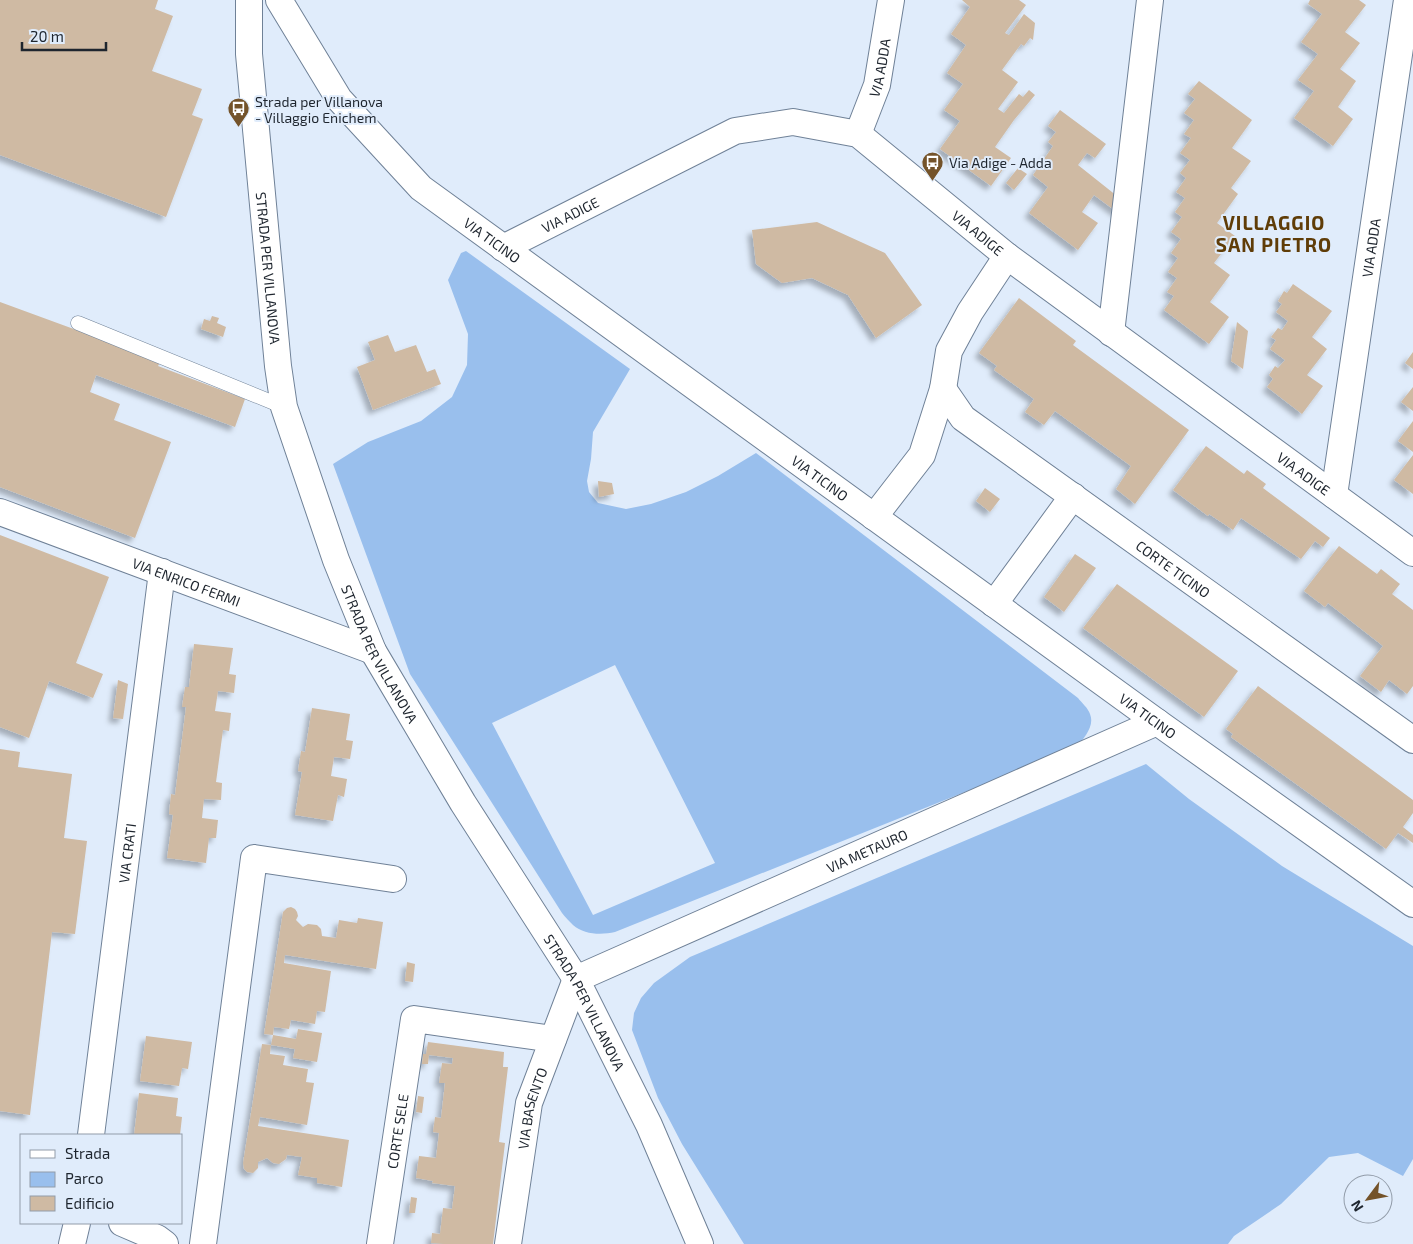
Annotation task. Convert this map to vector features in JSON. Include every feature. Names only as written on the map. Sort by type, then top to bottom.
[{"type":"street","name":"STRADA PER VILLANOVA","points":[[249,0],[249,54],[284,407],[336,560],[373,651],[463,803],[576,979],[649,1125],[700,1244]]},
{"type":"street","name":"VIA TICINO","points":[[279,0],[339,99],[421,188],[1156,722],[1413,904]]},
{"type":"street","name":"VIA ADDA","points":[[858,134],[877,85],[891,0]]},
{"type":"street","points":[[1111,333],[1150,0]]},
{"type":"street","name":"VIA ADDA","points":[[1334,495],[1407,0]]},
{"type":"street","name":"VIA ADIGE","points":[[504,248],[735,131],[793,122],[858,134],[1006,256],[1413,553]]},
{"type":"street","points":[[874,517],[922,455],[942,389],[949,351],[970,312],[1006,256]]},
{"type":"street","name":"CORTE TICINO","points":[[942,389],[963,418],[1413,740]]},
{"type":"street","points":[[994,604],[1073,496]]},
{"type":"street","name":"VIA ENRICO FERMI","points":[[0,512],[373,651]]},
{"type":"street","name":"VIA CRATI","points":[[91,1134],[162,572]]},
{"type":"street","name":"VIA METAURO","points":[[576,979],[1156,722]]},
{"type":"street","points":[[203,1244],[254,858],[392,879]]},
{"type":"street","name":"VIA BASENTO","points":[[508,1244],[529,1103],[576,979]]},
{"type":"street","name":"CORTE SELE","points":[[380,1244],[414,1019],[553,1039]]},
{"type":"street","points":[[72,1244],[77,1224]]},
{"type":"street","points":[[124,1224],[157,1238],[165,1244]]},
{"type":"lane","points":[[78,323],[284,407]]},
{"type":"green space","points":[[466,251],[630,369],[593,432],[587,481],[589,492],[598,503],[626,509],[651,504],[686,492],[718,476],[756,453],[1078,698],[1088,710],[1091,718],[1090,727],[1083,740],[1077,747],[615,932],[593,933],[582,931],[573,925],[562,913],[410,674],[333,464],[368,442],[421,421],[452,397],[467,365],[468,334],[448,280],[461,253]],"holes":[[[615,665],[715,863],[593,915],[492,723]]]},
{"type":"green space","points":[[1146,764],[1189,799],[1282,866],[1413,946],[1413,1159],[1403,1176],[1358,1153],[1329,1157],[1281,1204],[1234,1236],[1228,1244],[744,1244],[682,1144],[658,1098],[632,1030],[634,1013],[641,998],[654,983],[690,957]]},
{"type":"building","points":[[0,0],[158,0],[155,9],[173,16],[152,71],[202,89],[192,115],[203,119],[166,217],[0,155]]},
{"type":"building","points":[[962,0],[1019,0],[1026,5],[1005,33],[1009,35],[1024,14],[1035,23],[1033,40],[1030,38],[1024,46],[1021,44],[1002,70],[1018,82],[998,109],[1004,113],[1019,94],[1023,97],[1029,90],[1035,95],[995,147],[1011,158],[991,186],[940,149],[960,121],[944,110],[963,84],[947,73],[966,45],[951,34],[970,7]]},
{"type":"building","points":[[1310,0],[1359,0],[1366,5],[1345,32],[1360,43],[1340,69],[1356,81],[1338,107],[1353,119],[1333,146],[1294,118],[1314,91],[1298,80],[1318,54],[1301,42],[1322,14],[1308,4]]},
{"type":"building","points":[[1199,81],[1252,120],[1232,148],[1251,161],[1231,188],[1238,194],[1217,223],[1235,236],[1214,263],[1230,275],[1210,302],[1229,317],[1209,344],[1164,310],[1174,296],[1167,292],[1177,278],[1168,272],[1178,258],[1171,253],[1181,239],[1171,232],[1182,217],[1175,212],[1185,198],[1176,192],[1186,178],[1180,173],[1190,160],[1180,153],[1191,138],[1184,134],[1194,120],[1184,113],[1195,99],[1188,94]]},
{"type":"building","points":[[1060,110],[1106,144],[1095,158],[1087,153],[1078,165],[1122,200],[1121,215],[1094,195],[1082,212],[1098,223],[1078,250],[1029,213],[1048,187],[1033,175],[1053,146],[1048,142],[1056,132],[1048,126]]},
{"type":"building","points":[[1018,168],[1027,174],[1014,190],[1006,183]]},
{"type":"building","points":[[817,222],[885,253],[922,305],[876,338],[848,295],[812,278],[782,283],[756,264],[752,230]]},
{"type":"building","points":[[1293,284],[1332,311],[1312,337],[1327,349],[1307,375],[1323,386],[1302,414],[1267,387],[1273,379],[1269,375],[1275,366],[1278,368],[1285,360],[1270,349],[1276,340],[1271,337],[1278,328],[1282,330],[1288,321],[1276,312],[1282,304],[1278,301],[1284,291],[1287,293]]},
{"type":"building","points":[[1019,298],[1076,341],[1073,345],[1189,430],[1135,504],[1116,489],[1131,466],[1055,411],[1044,425],[1025,412],[1034,399],[994,370],[997,366],[979,353]]},
{"type":"building","points":[[0,302],[161,361],[158,366],[245,399],[235,427],[96,375],[90,392],[120,404],[114,420],[171,442],[135,538],[0,487]]},
{"type":"building","points":[[212,316],[219,318],[217,323],[226,327],[223,337],[201,329],[204,319],[210,321]]},
{"type":"building","points":[[1237,322],[1248,331],[1243,369],[1231,361]]},
{"type":"building","points":[[388,335],[395,352],[416,345],[427,372],[435,369],[441,384],[373,410],[357,367],[375,360],[368,342]]},
{"type":"building","points":[[1413,352],[1413,369],[1405,363]]},
{"type":"building","points":[[1413,387],[1413,411],[1401,402]]},
{"type":"building","points":[[1413,421],[1413,452],[1398,441]]},
{"type":"building","points":[[1206,446],[1244,474],[1247,470],[1266,484],[1263,488],[1330,538],[1323,547],[1315,541],[1301,559],[1241,518],[1233,530],[1209,514],[1208,516],[1173,490]]},
{"type":"building","points":[[1413,455],[1413,494],[1394,480]]},
{"type":"building","points":[[598,481],[612,483],[614,494],[599,497]]},
{"type":"building","points":[[985,488],[1000,499],[990,512],[976,501]]},
{"type":"building","points":[[0,535],[109,577],[76,663],[103,674],[93,698],[49,681],[29,738],[0,727]]},
{"type":"building","points":[[1339,546],[1377,574],[1381,569],[1400,584],[1392,594],[1413,610],[1413,686],[1407,694],[1389,680],[1381,692],[1360,676],[1383,646],[1328,603],[1325,607],[1304,591]]},
{"type":"building","points":[[1075,554],[1096,568],[1064,612],[1044,597]]},
{"type":"building","points":[[1117,584],[1238,671],[1204,717],[1083,628]]},
{"type":"building","points":[[194,644],[233,648],[229,674],[236,675],[234,693],[218,691],[215,711],[231,713],[229,731],[223,730],[216,782],[222,783],[221,800],[204,799],[202,818],[218,820],[216,838],[209,838],[206,863],[167,858],[173,815],[169,814],[171,794],[175,795],[186,707],[182,707],[185,687],[189,687]]},
{"type":"building","points":[[118,680],[128,684],[123,719],[113,718]]},
{"type":"building","points":[[1258,686],[1413,800],[1413,813],[1403,827],[1413,835],[1413,843],[1398,833],[1386,849],[1231,737],[1233,734],[1226,729]]},
{"type":"building","points":[[312,708],[350,714],[346,740],[353,741],[350,759],[334,757],[331,776],[347,779],[344,797],[338,795],[333,821],[295,815],[302,772],[298,771],[301,751],[305,752]]},
{"type":"building","points":[[0,749],[20,752],[18,767],[72,774],[64,838],[87,841],[75,934],[52,932],[30,1115],[0,1111]]},
{"type":"building","points":[[291,907],[297,912],[296,920],[303,927],[308,924],[317,925],[321,929],[322,936],[336,938],[339,920],[357,923],[358,918],[383,922],[376,969],[285,955],[284,963],[331,971],[325,1012],[317,1011],[315,1024],[291,1020],[289,1029],[274,1027],[273,1035],[264,1034],[283,912]]},
{"type":"building","points":[[407,962],[415,964],[413,982],[405,981]]},
{"type":"building","points":[[298,1029],[322,1033],[317,1062],[293,1058],[295,1049],[271,1045],[273,1035],[296,1039]]},
{"type":"building","points":[[146,1036],[192,1042],[188,1069],[182,1068],[179,1086],[140,1081]]},
{"type":"building","points":[[428,1042],[504,1052],[503,1067],[508,1067],[499,1142],[505,1143],[493,1244],[431,1243],[432,1233],[440,1234],[443,1208],[452,1209],[455,1186],[432,1183],[433,1181],[416,1178],[419,1156],[436,1158],[439,1133],[433,1132],[435,1117],[441,1118],[445,1083],[439,1083],[442,1063],[452,1064],[453,1058],[429,1055],[428,1064],[422,1064],[423,1054],[426,1054]]},
{"type":"building","points":[[262,1044],[271,1045],[270,1054],[285,1056],[283,1065],[308,1069],[306,1082],[314,1083],[307,1125],[260,1117],[258,1126],[349,1140],[342,1187],[317,1183],[317,1178],[298,1175],[302,1157],[287,1155],[286,1159],[279,1164],[273,1163],[267,1158],[258,1162],[258,1168],[253,1173],[247,1172],[244,1169],[243,1163]]},
{"type":"building","points":[[139,1093],[178,1098],[176,1116],[182,1117],[180,1134],[134,1134]]},
{"type":"building","points":[[418,1096],[424,1097],[422,1113],[416,1112]]},
{"type":"building","points":[[411,1197],[417,1198],[415,1213],[409,1213]]},
{"type":"place","name":"Strada per Villanova - Villaggio Enichem","points":[[239,128]]},
{"type":"place","name":"Via Adige - Adda","points":[[933,181]]},
{"type":"district","name":"VILLAGGIO SAN PIETRO","points":[[1274,233]]}]
